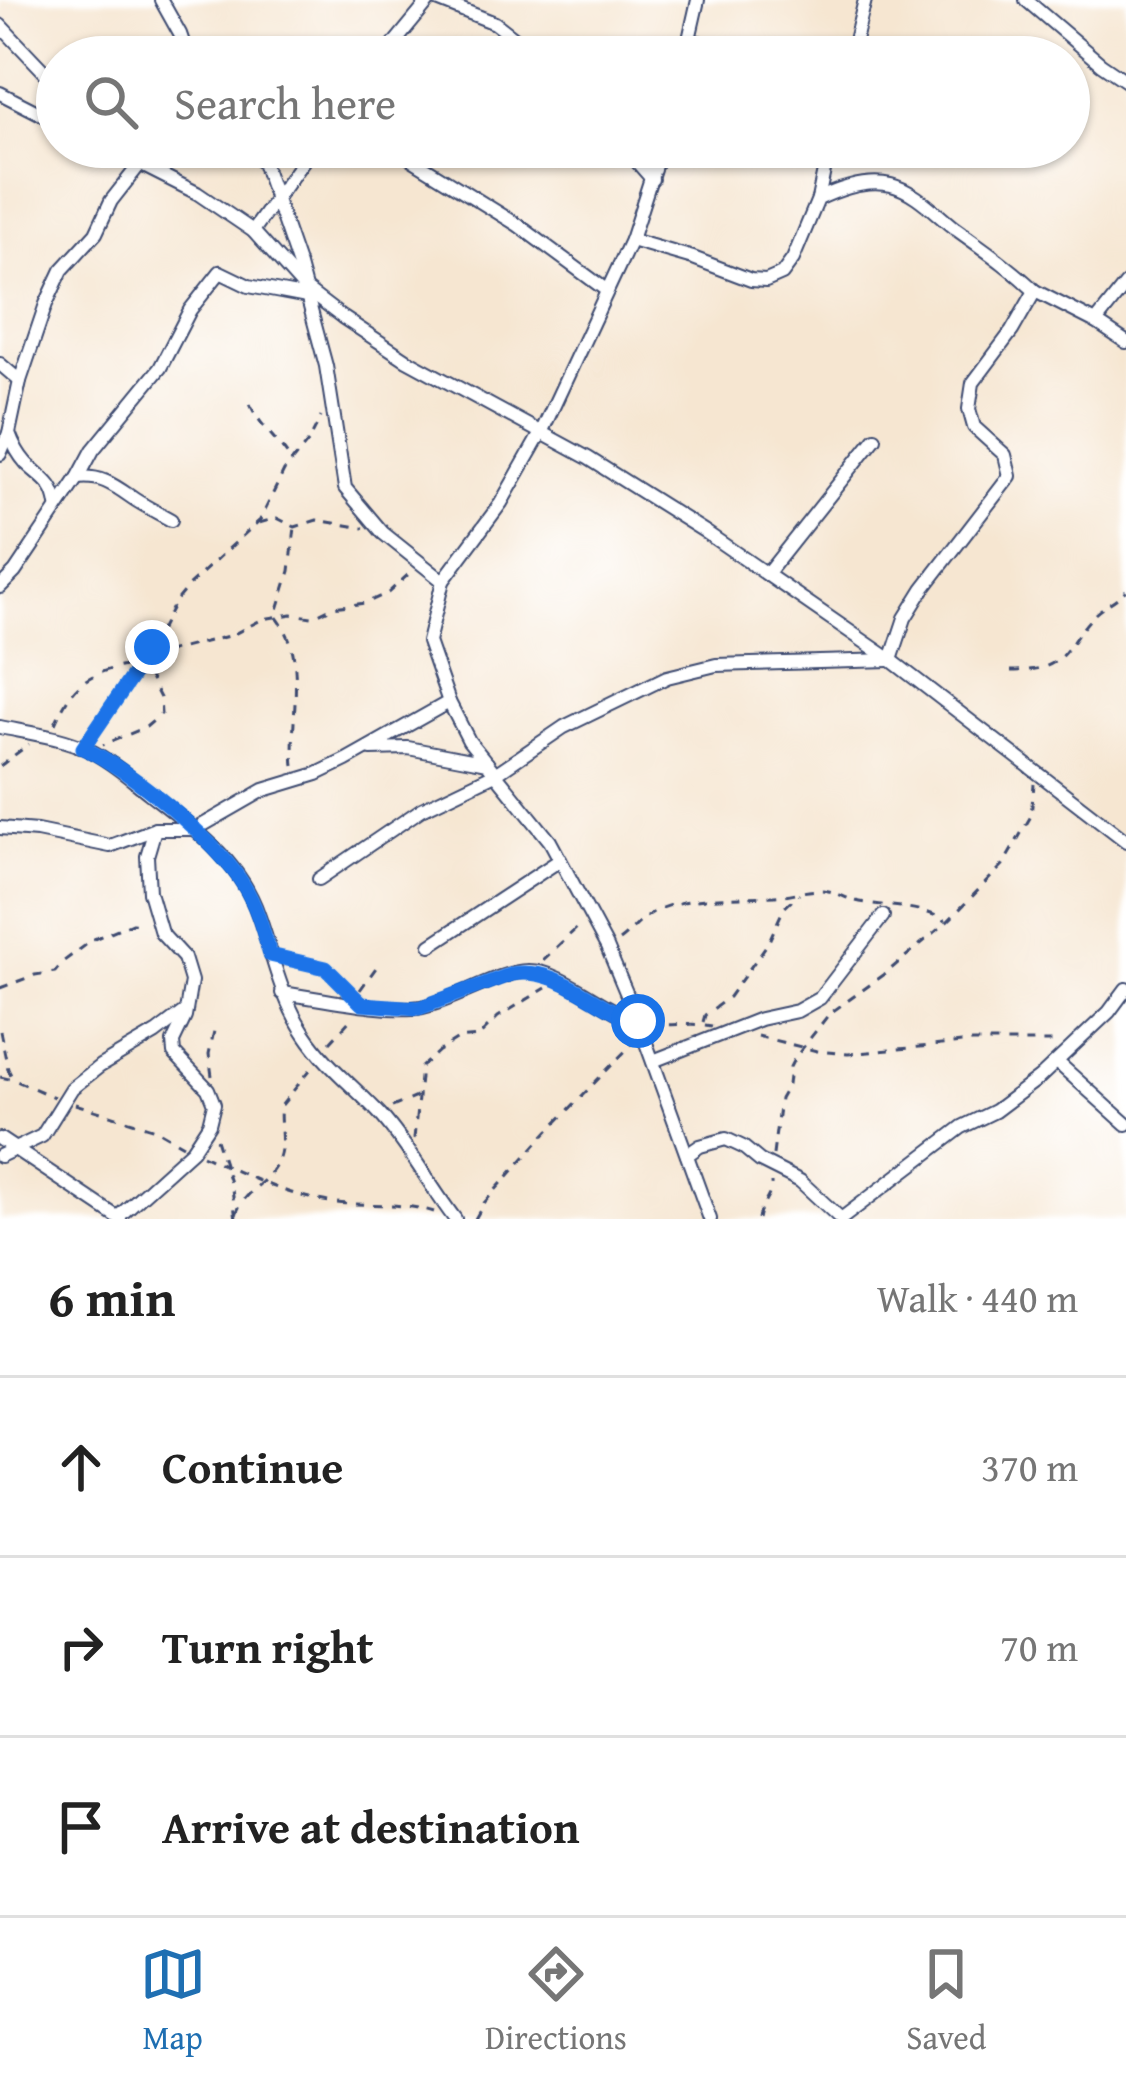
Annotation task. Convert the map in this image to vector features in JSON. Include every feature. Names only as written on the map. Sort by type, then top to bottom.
[{"type":"street","points":[[161,0],[181,36]]},
{"type":"street","points":[[402,36],[434,0],[495,23],[512,36]]},
{"type":"street","points":[[690,36],[698,0]]},
{"type":"street","points":[[857,36],[866,0]]},
{"type":"street","points":[[1026,0],[1068,36]]},
{"type":"street","points":[[0,25],[36,63]]},
{"type":"street","points":[[1090,55],[1126,81]]},
{"type":"street","points":[[0,93],[36,111]]},
{"type":"street","points":[[0,454],[20,381],[62,270],[96,233],[111,201],[137,168]]},
{"type":"street","points":[[148,168],[197,193],[253,231],[306,293],[342,317],[407,359],[588,458],[767,574],[891,660],[1126,841]]},
{"type":"street","points":[[265,168],[326,365],[345,488],[383,532],[443,581]]},
{"type":"street","points":[[253,231],[297,168]]},
{"type":"street","points":[[426,168],[518,225],[606,290]]},
{"type":"street","points":[[642,168],[652,179]]},
{"type":"street","points":[[655,168],[631,240],[541,433],[501,503],[443,581],[428,642],[469,741],[538,826],[607,947],[710,1219]]},
{"type":"street","points":[[631,240],[751,280],[766,280],[782,274],[793,259],[818,199],[825,168]]},
{"type":"street","points":[[818,199],[838,189],[893,185],[1006,263],[1035,291],[1126,342]]},
{"type":"street","points":[[0,586],[15,572],[93,450],[160,368],[190,310],[220,272],[249,286],[306,293]]},
{"type":"street","points":[[1096,322],[1126,284]]},
{"type":"street","points":[[891,660],[905,618],[923,589],[1010,476],[1005,455],[974,427],[969,409],[973,383],[1035,291]]},
{"type":"street","points":[[0,364],[20,381]]},
{"type":"street","points":[[9,434],[28,465],[55,490],[57,507]]},
{"type":"street","points":[[767,574],[875,438]]},
{"type":"street","points":[[78,478],[94,476],[115,484],[171,520]]},
{"type":"street","points":[[319,879],[491,769],[618,699],[689,670],[716,664],[891,660]]},
{"type":"street","points":[[0,827],[110,846],[155,829],[196,829],[264,790],[317,774],[369,749],[449,702]]},
{"type":"street","points":[[0,727],[87,750],[196,829],[242,880],[294,1016],[337,1075],[377,1110],[455,1219]]},
{"type":"street","points":[[369,749],[407,748],[491,769]]},
{"type":"street","points":[[0,1139],[119,1218],[192,1150],[209,1124],[214,1105],[208,1088],[174,1053],[191,981],[184,958],[161,933],[149,892],[147,856],[155,829]]},
{"type":"street","points":[[431,945],[560,860]]},
{"type":"street","points":[[653,1061],[760,1019],[797,1011],[820,998],[883,916]]},
{"type":"street","points":[[282,993],[419,1008],[528,971],[557,980],[640,1026]]},
{"type":"street","points":[[687,1155],[727,1139],[800,1180],[841,1219],[1057,1062],[1126,989]]},
{"type":"street","points":[[0,1156],[42,1136],[72,1088],[186,1011]]},
{"type":"street","points":[[1057,1062],[1126,1124]]},
{"type":"path","points":[[87,750],[174,604],[258,523],[291,460],[309,441],[331,400]]},
{"type":"path","points":[[250,404],[291,460]]},
{"type":"path","points":[[258,523],[277,518],[295,527],[333,520],[383,532]]},
{"type":"path","points":[[276,616],[290,571],[295,527]]},
{"type":"path","points":[[146,657],[232,635],[263,619],[292,614],[312,617],[333,607],[366,603],[388,593],[419,564]]},
{"type":"path","points":[[1011,671],[1056,663],[1094,616],[1126,590]]},
{"type":"path","points":[[276,616],[292,649],[295,780]]},
{"type":"path","points":[[0,766],[44,736],[78,684],[142,663]]},
{"type":"path","points":[[87,750],[146,727],[161,714],[160,698],[142,663]]},
{"type":"path","points":[[758,1219],[770,1194],[780,1099],[790,1067],[834,1010],[947,922],[1010,857],[1030,816],[1038,771]]},
{"type":"path","points":[[607,947],[656,910],[671,906],[824,890],[852,900],[932,914],[947,922]]},
{"type":"path","points":[[703,1024],[705,1015],[729,998],[768,943],[784,908],[801,893]]},
{"type":"path","points":[[528,971],[589,916]]},
{"type":"path","points":[[0,988],[55,972],[94,939],[132,923],[161,933]]},
{"type":"path","points":[[270,955],[326,968],[355,997],[380,962]]},
{"type":"path","points":[[414,1158],[419,1073],[430,1058],[458,1039],[478,1036],[498,1017],[557,980]]},
{"type":"path","points":[[236,1217],[242,1200],[263,1183],[280,1155],[280,1106],[365,1004]]},
{"type":"path","points":[[476,1219],[484,1203],[640,1026],[703,1024],[832,1053],[972,1042],[1076,1043]]},
{"type":"path","points":[[0,1031],[14,1080]]},
{"type":"path","points":[[0,1077],[155,1130],[263,1183],[330,1202],[407,1205],[431,1211]]},
{"type":"path","points":[[377,1110],[418,1096]]},
{"type":"path","points":[[224,1166],[236,1217]]},
{"type":"route","points":[[152,647],[83,748],[123,772],[196,829],[225,860],[254,904],[270,955],[326,968],[362,1004],[419,1008],[528,971],[557,980],[638,1021]]}]
